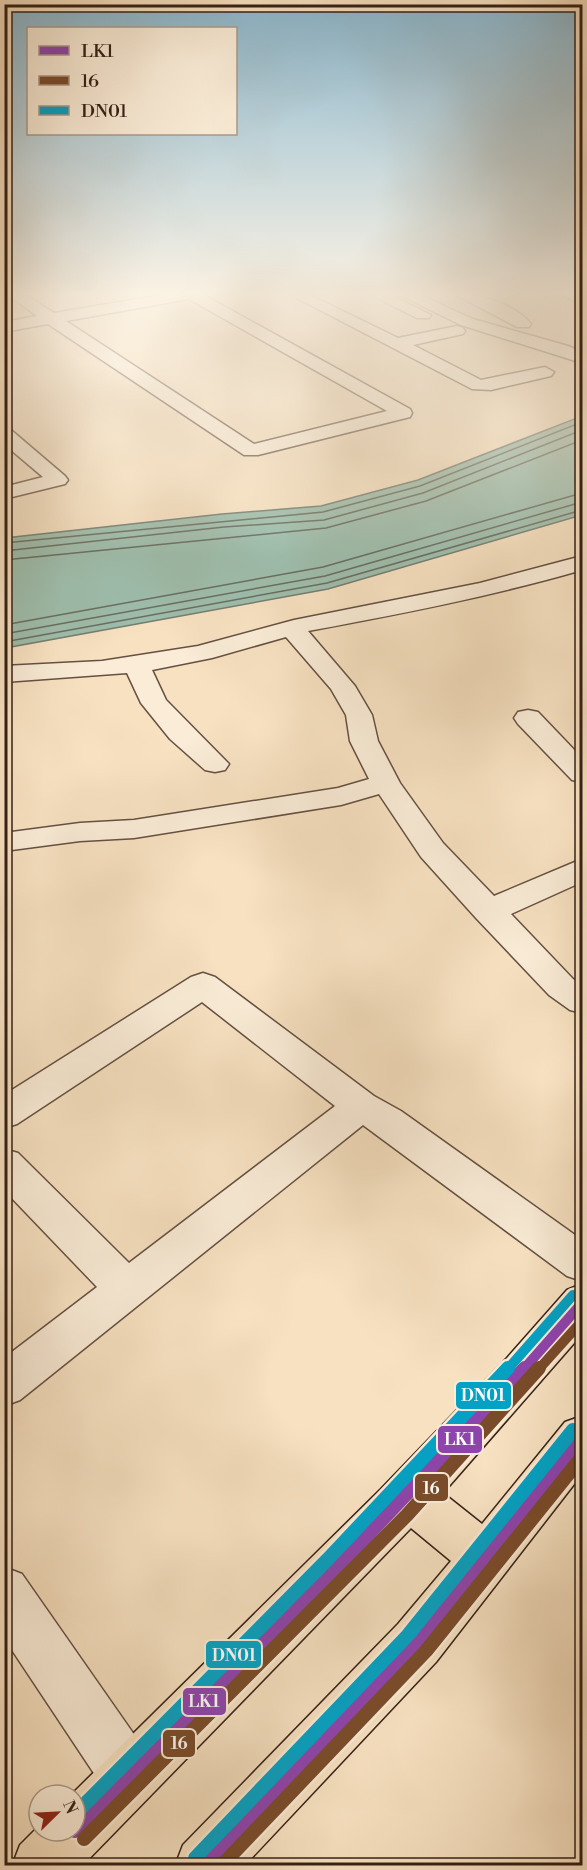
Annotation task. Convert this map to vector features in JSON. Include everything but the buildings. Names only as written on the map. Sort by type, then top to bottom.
[{"type":"highway","points":[[87,1819],[408,1495],[524,1372],[582,1302]]},
{"type":"highway","points":[[204,1866],[417,1643],[582,1438]]},
{"type":"highway","points":[[408,1495],[484,1557]]},
{"type":"highway","points":[[41,1866],[63,1843]]},
{"type":"street","points":[[146,381],[251,451],[403,413],[346,381]]},
{"type":"street","points":[[471,381],[478,385],[506,381]]},
{"type":"street","points":[[4,434],[58,480],[4,493]]},
{"type":"street","points":[[4,674],[62,673],[199,653],[299,626],[406,607],[576,570]]},
{"type":"street","points":[[299,626],[342,686],[359,716],[364,741],[386,783],[432,850],[561,987],[582,1001]]},
{"type":"street","points":[[136,664],[154,703],[180,733],[215,764]]},
{"type":"street","points":[[528,718],[582,774]]},
{"type":"street","points":[[4,842],[80,832],[134,829],[341,796],[386,783]]},
{"type":"street","points":[[487,910],[553,885],[582,869]]},
{"type":"street","points":[[4,1114],[203,985],[362,1106],[388,1121],[582,1263]]},
{"type":"street","points":[[4,1385],[362,1106]]},
{"type":"street","points":[[4,1164],[127,1289]]},
{"type":"street","points":[[4,1592],[129,1776]]},
{"type":"water","points":[[582,416],[582,515],[328,589],[5,648],[5,538],[222,514],[321,506],[418,480]]},
{"type":"transit line","name":"DN01","points":[[87,1802],[391,1494],[453,1429],[573,1295]]},
{"type":"transit line","name":"LK1","points":[[87,1819],[397,1506],[522,1372],[582,1303]]},
{"type":"transit line","name":"16","points":[[87,1836],[407,1515],[582,1321]]},
{"type":"transit line","name":"DN01","points":[[195,1858],[408,1635],[573,1430]]},
{"type":"transit line","name":"LK1","points":[[204,1866],[417,1643],[582,1438]]},
{"type":"transit line","name":"16","points":[[221,1866],[426,1651],[582,1457]]}]
